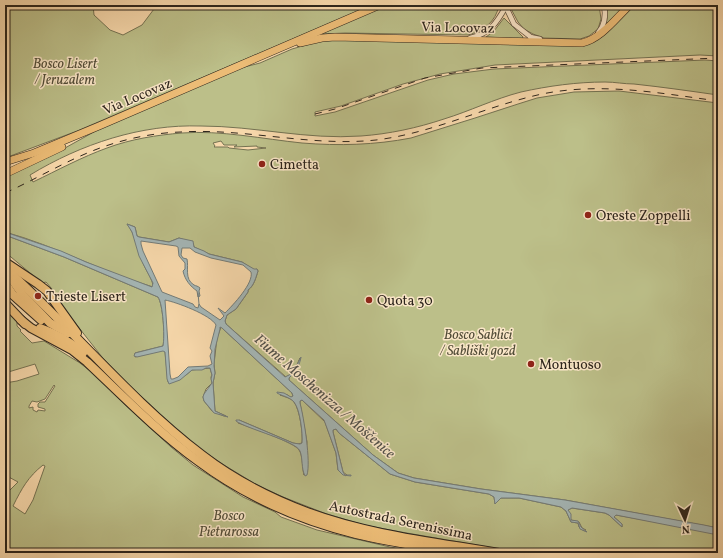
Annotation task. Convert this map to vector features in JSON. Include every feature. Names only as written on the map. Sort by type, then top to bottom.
[{"type":"highway","points":[[5,255],[52,303],[91,351]]},
{"type":"highway","points":[[5,267],[25,276],[47,291],[91,351]]},
{"type":"highway","points":[[5,267],[35,287]]},
{"type":"highway","points":[[5,267],[91,351]]},
{"type":"highway","points":[[5,283],[13,295],[47,325],[70,336],[91,351]]},
{"type":"highway","points":[[5,290],[13,298],[22,303]]},
{"type":"highway","name":"Autostrada Serenissima","points":[[5,303],[31,328],[72,350],[118,390],[152,423],[198,461],[238,488],[303,518],[344,531],[371,538],[458,553]]},
{"type":"highway","name":"Autostrada Serenissima","points":[[91,351],[158,418],[180,437],[222,469],[265,493],[306,512],[347,524],[391,534],[499,553]]},
{"type":"main road","name":"Via Locovaz","points":[[5,162],[34,153],[99,126],[274,51],[369,8],[380,5]]},
{"type":"main road","name":"Via Locovaz","points":[[274,51],[309,41],[335,37],[588,42],[602,32],[630,5]]},
{"type":"main road","name":"Via Locovaz","points":[[5,174],[63,146],[99,126]]},
{"type":"street","points":[[530,37],[542,40],[584,40],[589,38],[597,33],[603,25],[605,18],[604,5]]},
{"type":"street","points":[[506,6],[514,24],[530,37],[539,42]]},
{"type":"street","points":[[465,39],[482,34],[489,30],[498,20],[506,6]]},
{"type":"green space","name":"Bosco Lisert / Jeruzalem","points":[[5,5],[93,5],[94,15],[110,30],[123,35],[142,25],[157,5],[365,5],[363,9],[77,131],[5,158]]},
{"type":"green space","points":[[387,5],[499,5],[495,16],[488,25],[479,31],[468,35],[321,34]]},
{"type":"green space","points":[[509,5],[599,5],[601,19],[598,29],[589,36],[580,39],[544,38],[524,29],[518,22]]},
{"type":"green space","points":[[605,5],[626,5],[608,23],[606,22]]},
{"type":"green space","name":"Bosco Sablici / Sabliški gozd","points":[[635,5],[718,5],[718,56],[700,55],[495,65],[440,74],[403,84],[341,106],[315,112],[315,116],[335,112],[428,80],[454,74],[494,69],[705,60],[718,61],[718,95],[609,82],[552,86],[521,92],[501,98],[454,116],[413,128],[382,134],[361,136],[341,137],[301,135],[241,128],[201,126],[156,128],[134,132],[91,145],[30,175],[33,182],[88,155],[116,145],[144,138],[173,134],[197,132],[242,135],[302,143],[330,144],[384,142],[411,138],[537,98],[574,92],[619,91],[718,103],[718,528],[565,500],[481,489],[414,478],[398,473],[373,455],[289,380],[289,378],[296,371],[300,358],[293,373],[286,377],[226,324],[225,321],[227,315],[236,309],[256,279],[257,269],[254,270],[242,262],[209,254],[194,247],[193,243],[179,238],[169,242],[139,237],[137,236],[135,227],[127,224],[135,238],[153,287],[134,281],[42,244],[5,232],[5,177],[65,148],[101,128],[233,70],[260,63],[292,49],[320,41],[345,40],[572,45],[602,37]],"holes":[[[221,141],[224,145],[237,145],[234,147],[257,146],[266,148],[248,150],[228,147],[214,147],[215,146],[213,143]]]},
{"type":"green space","points":[[504,18],[523,37],[522,39],[486,37],[494,31]]},
{"type":"green space","points":[[5,235],[64,257],[158,297],[163,320],[163,346],[135,353],[135,357],[163,350],[165,352],[168,382],[186,375],[192,370],[210,368],[212,383],[206,389],[203,397],[204,401],[212,411],[226,416],[215,411],[213,383],[217,338],[221,327],[292,393],[293,397],[288,395],[280,395],[294,402],[296,406],[301,422],[302,443],[293,443],[239,420],[238,423],[271,435],[289,443],[299,450],[304,475],[307,442],[300,403],[302,400],[325,422],[336,453],[338,470],[346,476],[347,475],[343,472],[333,432],[333,430],[336,429],[390,474],[415,482],[489,494],[494,497],[495,504],[501,498],[519,498],[561,507],[566,511],[571,522],[578,523],[579,527],[584,531],[586,530],[582,528],[579,522],[571,520],[568,510],[572,508],[605,513],[622,527],[622,524],[614,517],[616,515],[706,531],[718,535],[718,553],[523,553],[364,525],[324,513],[283,497],[257,485],[197,447],[128,384],[102,357],[50,291],[52,289],[46,282],[42,283],[5,252]]},
{"type":"green space","name":"Bosco Pietrarossa","points":[[5,309],[8,316],[9,314],[17,319],[17,326],[21,330],[20,331],[32,343],[44,341],[80,363],[94,374],[171,447],[193,465],[243,497],[275,512],[281,517],[317,530],[390,547],[426,553],[5,553],[5,491],[9,491],[18,482],[5,475],[5,383],[39,374],[35,364],[5,373]],"holes":[[[54,385],[55,386],[45,402],[40,402],[38,404],[38,407],[45,409],[45,411],[38,410],[37,412],[33,410],[33,407],[29,408],[32,401],[37,402],[45,399]],[[43,465],[45,466],[33,500],[25,514],[13,506],[26,483]]]},
{"type":"shaded area","points":[[127,224],[135,227],[137,236],[139,237],[169,242],[179,238],[193,241],[194,247],[209,254],[242,262],[254,269],[257,269],[256,279],[236,309],[227,315],[225,321],[226,324],[285,377],[293,373],[301,357],[298,366],[289,380],[373,455],[398,473],[414,478],[481,489],[565,500],[704,525],[718,528],[718,535],[616,515],[614,517],[622,524],[622,527],[605,513],[572,508],[568,510],[571,514],[571,520],[578,521],[581,527],[587,532],[580,529],[578,523],[571,522],[566,511],[561,507],[519,498],[501,498],[495,504],[494,497],[489,494],[415,482],[390,474],[336,429],[333,430],[333,432],[343,472],[345,475],[351,476],[343,475],[338,470],[336,453],[324,420],[302,400],[300,403],[308,450],[308,469],[307,475],[305,476],[301,454],[297,447],[236,421],[239,420],[293,443],[302,443],[301,422],[296,405],[290,399],[277,392],[284,393],[291,397],[293,396],[292,393],[222,328],[220,327],[215,349],[215,373],[213,383],[215,411],[228,417],[214,413],[204,401],[204,394],[212,383],[210,368],[192,370],[180,380],[169,384],[167,379],[165,352],[163,351],[137,357],[134,356],[135,353],[163,346],[163,320],[158,297],[64,257],[5,235],[5,232],[61,251],[152,287],[153,283],[139,256],[132,232]],"holes":[[[141,241],[178,247],[179,256],[185,263],[185,269],[183,271],[186,280],[197,291],[198,297],[200,296],[200,288],[189,280],[187,259],[183,258],[181,255],[182,248],[190,248],[195,252],[211,258],[243,265],[251,272],[251,277],[242,294],[225,313],[218,308],[224,316],[220,320],[199,304],[198,308],[193,304],[162,292],[143,251]],[[165,300],[177,303],[201,313],[213,321],[216,325],[210,348],[212,351],[210,356],[212,364],[208,366],[188,367],[178,377],[171,379]]]},
{"type":"waterway","points":[[198,293],[199,304]]},
{"type":"railway","points":[[315,114],[335,109],[425,78],[482,68],[718,58]]},
{"type":"railway","points":[[5,193],[64,163],[96,149],[132,138],[156,134],[205,131],[327,141],[352,142],[376,140],[419,132],[521,99],[542,94],[586,89],[630,90],[718,101]]},
{"type":"place","name":"Cimetta","points":[[262,164]]},
{"type":"place","name":"Oreste Zoppelli","points":[[588,215]]},
{"type":"place","name":"Trieste Lisert","points":[[38,296]]},
{"type":"place","name":"Quota 30","points":[[369,300]]},
{"type":"place","name":"Montuoso","points":[[531,364]]},
{"type":"water label","name":"Fiume Moschenizza / Moščenice","points":[[325,396]]}]
